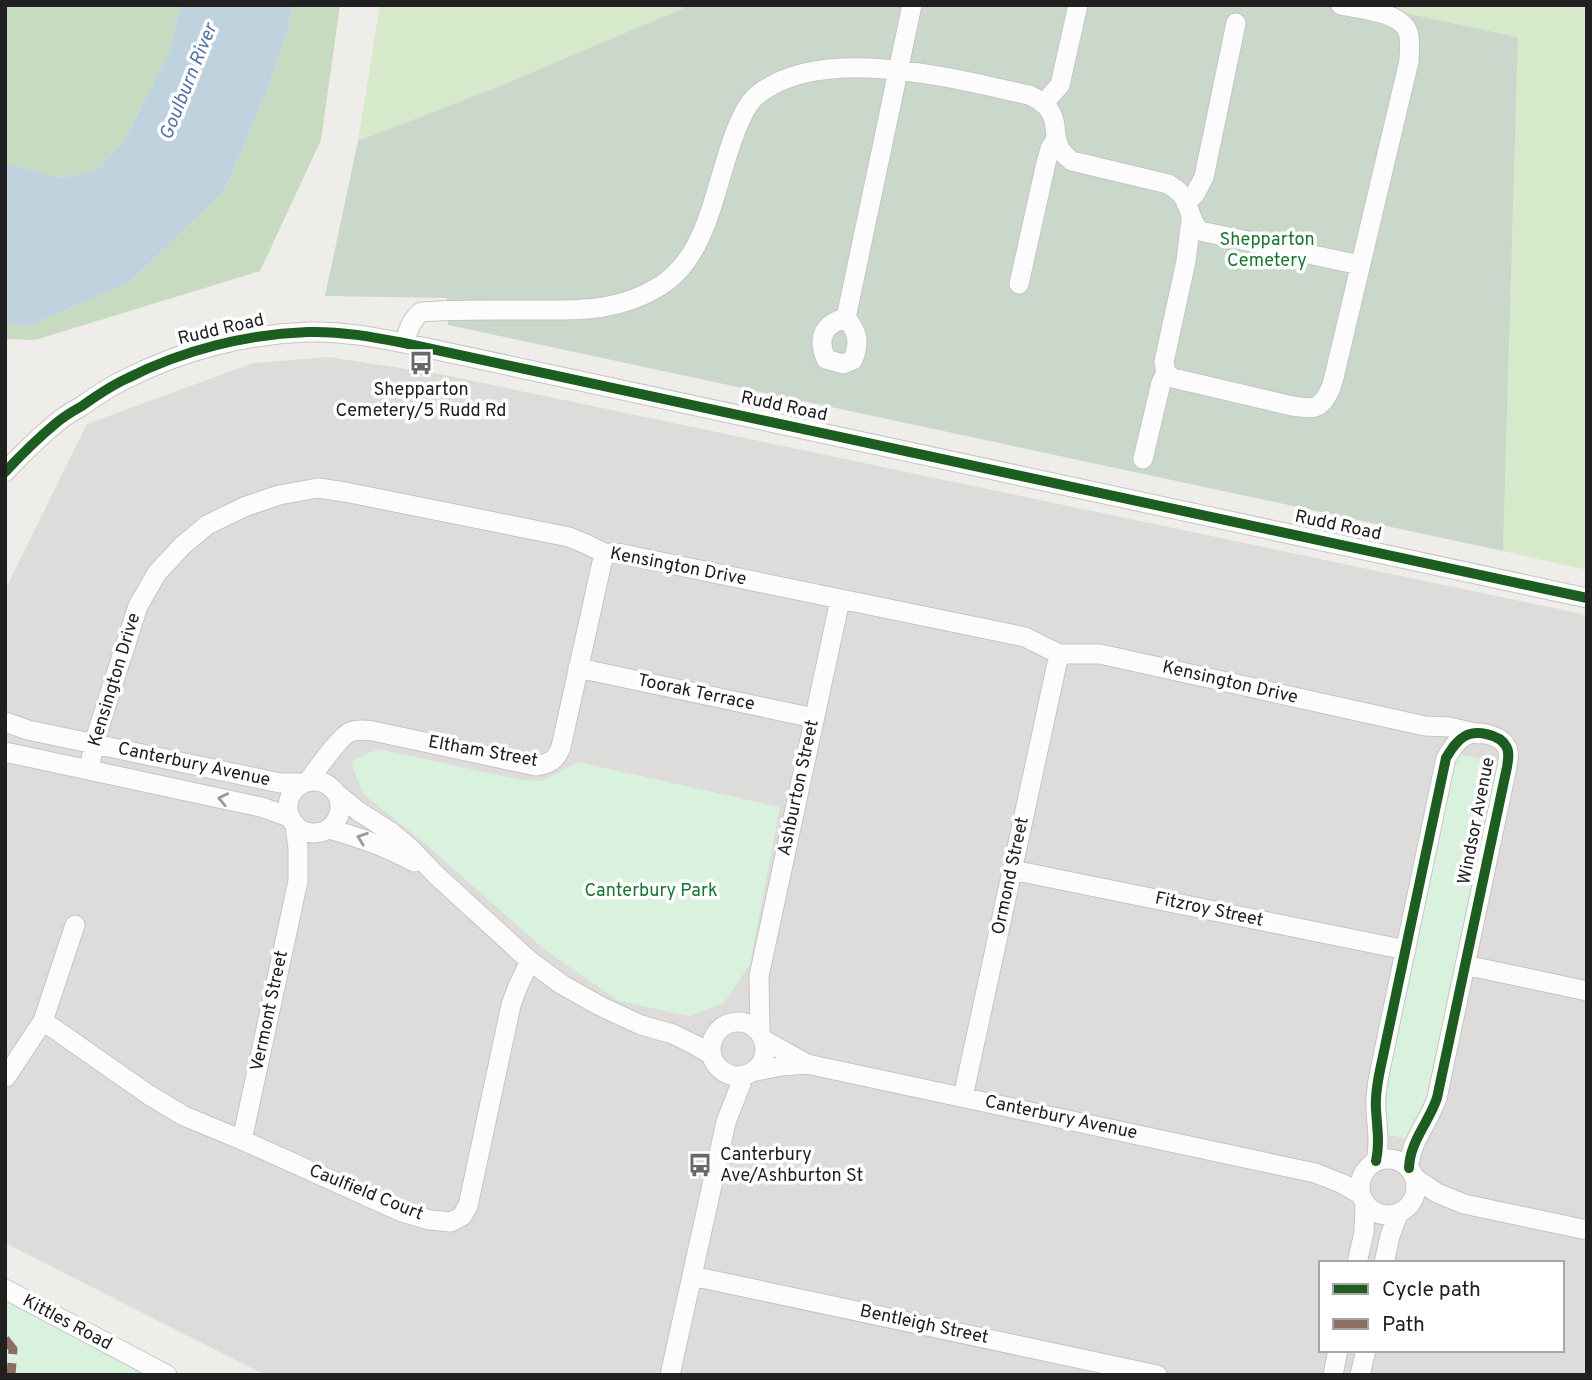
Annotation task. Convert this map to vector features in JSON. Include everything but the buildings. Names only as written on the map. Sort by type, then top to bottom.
[{"type":"street","points":[[846,318],[912,5]]},
{"type":"street","points":[[1043,104],[1060,85],[1078,5]]},
{"type":"street","points":[[1166,373],[1173,378],[1292,406],[1307,408],[1324,401],[1330,387],[1360,265],[1409,61],[1410,44],[1409,32],[1393,17],[1341,5]]},
{"type":"street","points":[[1143,459],[1161,383],[1166,373],[1164,362],[1186,261],[1189,211],[1205,177],[1236,23]]},
{"type":"street","points":[[404,343],[415,317],[421,312],[586,310],[628,302],[661,285],[684,265],[696,246],[710,213],[740,119],[755,97],[788,78],[817,71],[899,70],[1028,95],[1047,107],[1053,118],[1057,145],[1063,155],[1072,161],[1168,184],[1180,193],[1194,225],[1200,231],[1360,265]]},
{"type":"street","points":[[1019,284],[1046,163],[1056,139]]},
{"type":"street","name":"Rudd Road","points":[[5,472],[57,422],[127,378],[209,347],[254,338],[309,332],[371,337],[404,343],[1587,598]]},
{"type":"street","name":"Kensington Drive","points":[[89,770],[94,743],[138,606],[157,573],[182,546],[207,525],[244,507],[279,495],[318,488],[569,537],[604,553],[646,558],[1026,637],[1059,654],[1100,653],[1425,726],[1449,727],[1479,734]]},
{"type":"street","name":"Eltham Street","points":[[333,750],[340,738],[349,732],[360,730],[536,765],[550,763],[556,758],[561,747],[604,553]]},
{"type":"street","name":"Ashburton Street","points":[[762,1036],[759,976],[840,600]]},
{"type":"street","name":"Ormond Street","points":[[963,1097],[1059,654]]},
{"type":"street","name":"Toorak Terrace","points":[[578,668],[814,718]]},
{"type":"street","name":"Canterbury Avenue","points":[[5,722],[28,730],[280,783],[305,782]]},
{"type":"street","points":[[1372,1164],[1379,1138],[1376,1094],[1446,758],[1440,737],[1425,726]]},
{"type":"street","name":"Windsor Avenue","points":[[1412,1173],[1410,1154],[1432,1114],[1437,1098],[1509,754],[1505,744],[1496,737],[1479,734],[1466,735],[1454,745],[1446,758]]},
{"type":"street","points":[[333,750],[289,799],[287,808],[292,822],[309,834],[326,831],[353,835],[404,856],[436,875]]},
{"type":"street","points":[[326,831],[334,825],[340,811],[340,802],[333,790],[333,750]]},
{"type":"street","name":"Canterbury Avenue","points":[[5,752],[261,807],[292,822]]},
{"type":"street","points":[[305,782],[322,782],[358,811],[391,832],[530,961],[561,984],[641,1025],[673,1034],[697,1046],[725,1074],[734,1077],[750,1073]]},
{"type":"street","name":"Vermont Street","points":[[292,822],[298,848],[298,881]]},
{"type":"street","name":"Vermont Street","points":[[242,1140],[298,881],[310,854],[326,831]]},
{"type":"street","name":"Fitzroy Street","points":[[1012,870],[1406,950]]},
{"type":"street","points":[[6,1077],[43,1021],[75,925]]},
{"type":"street","name":"Caulfield Court","points":[[43,1021],[149,1095],[184,1116],[402,1212],[430,1220],[451,1222],[462,1216],[468,1206],[511,1005],[530,961]]},
{"type":"street","points":[[1465,965],[1587,991]]},
{"type":"street","name":"Ashburton Street","points":[[728,1025],[759,976]]},
{"type":"street","points":[[670,1375],[726,1122],[750,1073],[764,1059],[766,1049],[762,1036],[753,1026],[744,1022],[703,1032],[673,1034]]},
{"type":"street","points":[[726,1122],[711,1046],[714,1037],[728,1025]]},
{"type":"street","name":"Canterbury Avenue","points":[[762,1036],[807,1064]]},
{"type":"street","name":"Canterbury Avenue","points":[[750,1073],[780,1066],[807,1064],[1315,1173],[1343,1184],[1363,1199]]},
{"type":"street","points":[[1357,1261],[1364,1232],[1360,1184],[1362,1174],[1372,1164],[1386,1159],[1396,1160],[1437,1193],[1464,1204],[1587,1230]]},
{"type":"street","name":"Canterbury Avenue","points":[[1315,1173],[1349,1171],[1372,1164]]},
{"type":"street","points":[[1384,1261],[1390,1236],[1414,1198],[1416,1188],[1412,1173]]},
{"type":"street","points":[[1363,1199],[1379,1214],[1388,1216],[1437,1204],[1464,1204]]},
{"type":"street","name":"Bentleigh Street","points":[[692,1276],[1157,1375]]},
{"type":"street","name":"Kittles Road","points":[[5,1289],[167,1375]]},
{"type":"street","points":[[1333,1375],[1338,1352]]},
{"type":"street","points":[[1360,1375],[1366,1352]]},
{"type":"shaded area","points":[[329,357],[445,375],[1587,615],[1587,1375],[265,1375],[5,1243],[5,590],[87,424],[253,363]]},
{"type":"green space","points":[[5,5],[181,5],[167,57],[123,142],[98,169],[61,178],[5,164]]},
{"type":"green space","points":[[292,5],[340,5],[321,140],[260,271],[35,340],[5,339],[5,323],[28,326],[130,282],[225,190],[266,93],[289,26]]},
{"type":"green space","points":[[380,5],[691,5],[495,88],[358,141]]},
{"type":"green space","name":"Shepparton Cemetery","points":[[691,5],[1366,5],[1518,37],[1503,551],[448,325],[447,298],[325,296],[358,141],[495,88]]},
{"type":"green space","points":[[1366,5],[1587,5],[1587,570],[1503,551],[1518,37]]},
{"type":"green space","name":"Canterbury Park","points":[[378,749],[522,780],[542,781],[578,762],[780,807],[750,964],[724,1003],[689,1016],[619,1001],[545,950],[421,840],[362,793],[351,761]]},
{"type":"green space","points":[[1455,753],[1498,762],[1426,1102],[1406,1139],[1386,1134],[1383,1092]]},
{"type":"green space","points":[[5,1294],[172,1375],[5,1375]]},
{"type":"water","name":"Goulburn River","points":[[181,5],[292,5],[289,26],[266,93],[225,190],[130,282],[28,326],[5,323],[5,164],[61,178],[98,169],[123,142],[167,57]]},
{"type":"marked path","points":[[5,1339],[13,1349],[11,1375]]},
{"type":"cycle path","points":[[5,472],[61,419],[110,387],[149,368],[193,352],[239,340],[285,333],[333,332],[404,343],[1587,598]]},
{"type":"cycle path","points":[[1376,1161],[1378,1079],[1446,758],[1456,743],[1465,736],[1487,734],[1506,746],[1507,767],[1437,1098],[1416,1141],[1409,1168]]},
{"type":"place","name":"Shepparton Cemetery/5 Rudd Rd","points":[[421,363]]},
{"type":"place","name":"Canterbury Ave/Ashburton St","points":[[700,1165]]}]
